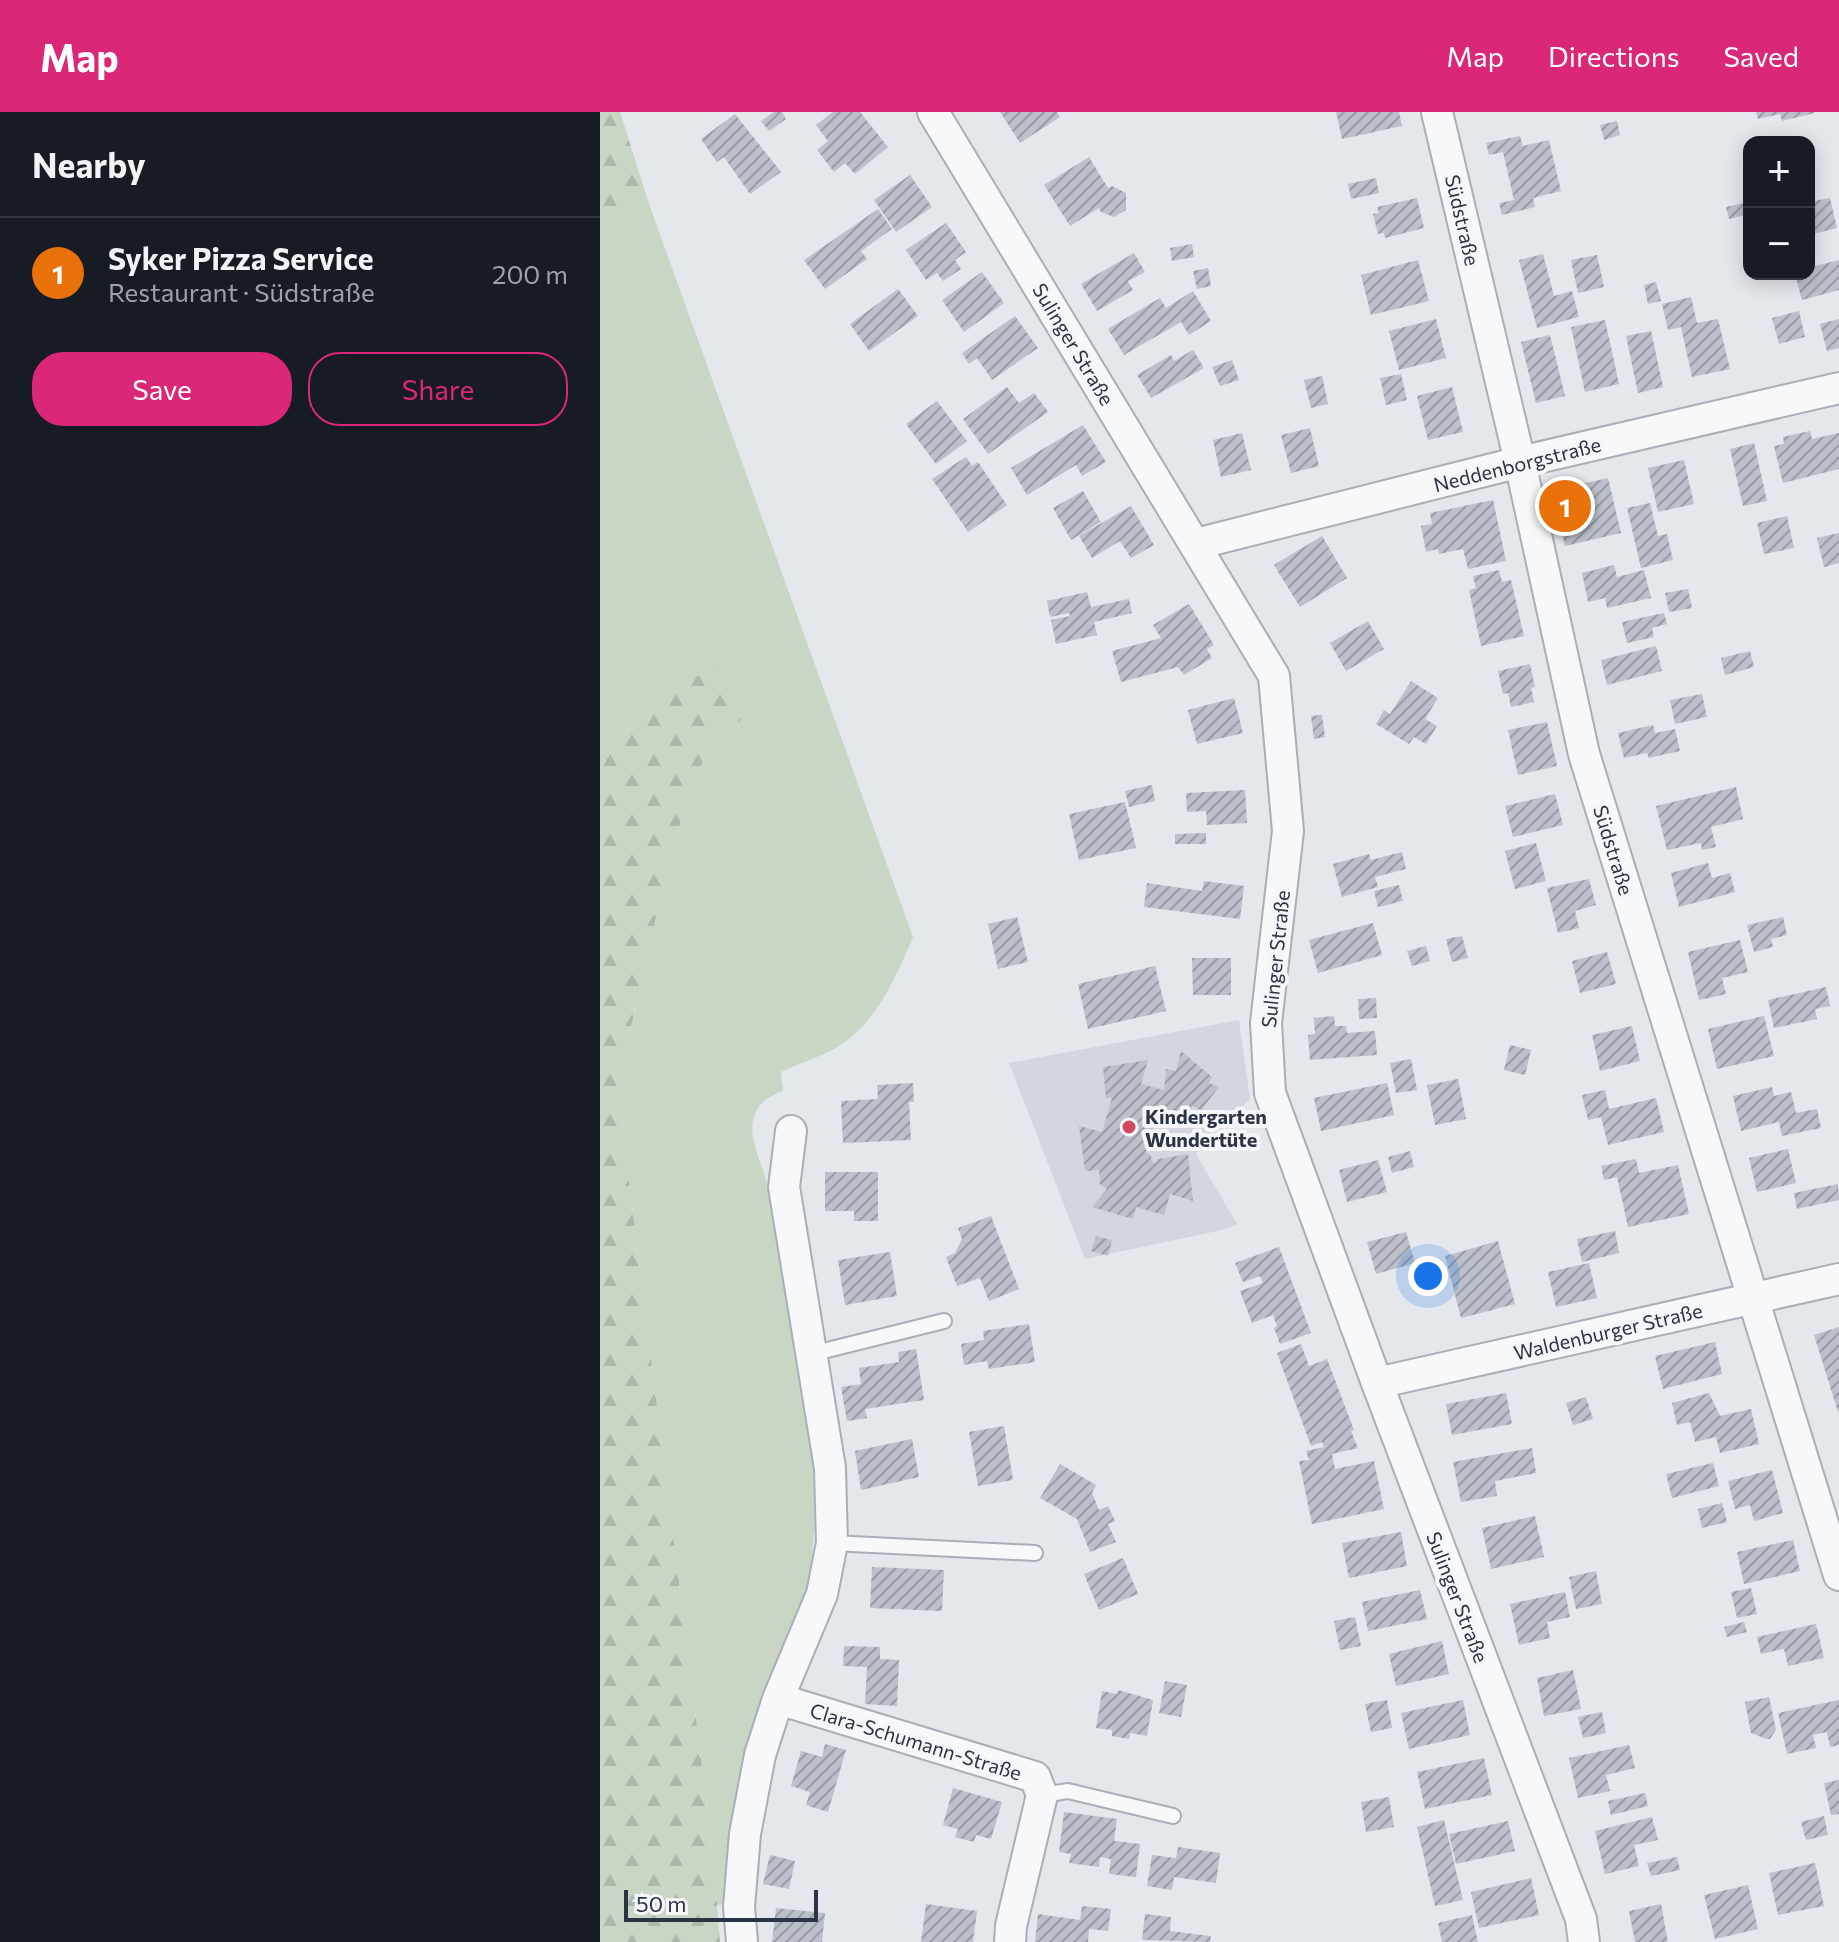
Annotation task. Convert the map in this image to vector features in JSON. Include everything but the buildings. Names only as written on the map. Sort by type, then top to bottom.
[{"type":"street","name":"Sulinger Straße","points":[[933,112],[1274,676],[1288,831],[1266,1023],[1270,1093],[1581,1919],[1584,1942]]},
{"type":"street","name":"Südstraße","points":[[1437,112],[1520,462],[1584,754],[1839,1575]]},
{"type":"street","name":"Neddenborgstraße","points":[[1196,544],[1520,462],[1839,388]]},
{"type":"street","points":[[742,1942],[739,1907],[745,1834],[760,1755],[778,1699],[822,1594],[832,1543],[830,1468],[784,1187],[791,1131]]},
{"type":"street","name":"Waldenburger Straße","points":[[1377,1383],[1839,1279]]},
{"type":"street","name":"Clara-Schumann-Straße","points":[[778,1699],[1035,1777],[1042,1795],[1011,1926],[1010,1942]]},
{"type":"lane","points":[[810,1354],[944,1321]]},
{"type":"lane","points":[[832,1543],[1035,1553]]},
{"type":"lane","name":"Clara-Schumann-Straße","points":[[1042,1795],[1068,1791],[1173,1816]]},
{"type":"shaded area","name":"Kindergarten Wundertüte","points":[[1239,1020],[1250,1099],[1196,1154],[1237,1224],[1222,1230],[1085,1259],[1009,1063]]},
{"type":"green space","points":[[600,112],[620,112],[649,204],[600,217]]},
{"type":"green space","points":[[649,204],[913,937],[891,985],[861,1028],[834,1049],[781,1072],[783,1090],[763,1102],[753,1122],[754,1141],[766,1179],[813,1462],[815,1521],[810,1579],[782,1655],[729,1904],[717,1905],[616,1078],[635,1012],[672,846],[712,735],[652,700],[610,752],[600,771],[600,217]]},
{"type":"green space","points":[[718,665],[741,720],[712,736],[672,846],[635,1012],[616,1078],[713,1855],[720,1942],[600,1942],[600,771],[610,752],[652,700]]},
{"type":"place","name":"Syker Pizza Service","points":[[1565,506]]},
{"type":"place","name":"Kindergarten Wundertüte","points":[[1129,1127]]}]
